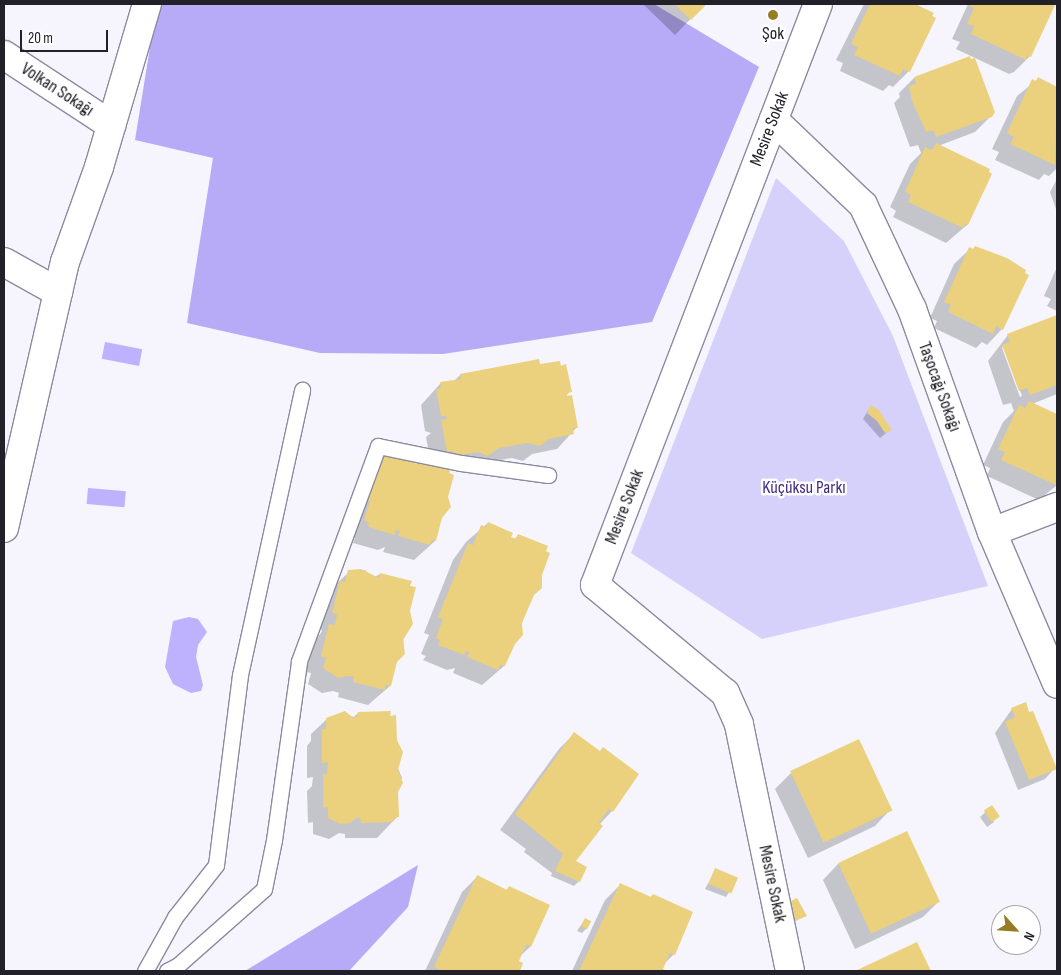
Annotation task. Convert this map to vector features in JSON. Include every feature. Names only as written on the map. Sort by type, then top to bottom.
[{"type":"street","points":[[4,528],[15,431],[147,4]]},
{"type":"street","name":"Mesire Sokak","points":[[790,971],[739,724],[725,693],[595,586],[818,4]]},
{"type":"street","name":"Volkan Sokağı","points":[[4,55],[111,125]]},
{"type":"street","name":"Taşocağı Sokağı","points":[[774,120],[863,205],[912,309],[992,532],[1057,684]]},
{"type":"street","points":[[4,262],[58,292]]},
{"type":"street","points":[[992,532],[1057,507]]},
{"type":"lane","points":[[145,971],[175,917],[216,865],[240,675],[302,390]]},
{"type":"lane","points":[[167,971],[178,966],[264,889],[274,840],[299,661],[378,446],[462,464],[548,474]]},
{"type":"green space","name":"Küçüksu Parkı","points":[[776,178],[844,241],[893,336],[988,586],[762,639],[631,553]]},
{"type":"shaded area","points":[[157,4],[654,4],[759,67],[652,322],[443,354],[320,353],[187,323],[213,158],[135,140]]},
{"type":"shaded area","points":[[105,342],[142,349],[139,366],[102,359]]},
{"type":"shaded area","points":[[88,488],[126,491],[124,507],[87,504]]},
{"type":"shaded area","points":[[189,617],[198,619],[207,632],[198,645],[196,657],[203,685],[201,691],[191,693],[173,684],[165,667],[173,621]]},
{"type":"shaded area","points":[[418,865],[408,907],[349,971],[245,971]]},
{"type":"building","points":[[674,4],[707,4],[691,20]]},
{"type":"building","points":[[870,4],[915,4],[934,13],[932,16],[936,18],[910,72],[903,69],[900,76],[854,55],[858,47],[851,44]]},
{"type":"building","points":[[971,4],[1055,5],[1031,57],[1027,56],[1026,60],[971,34],[974,26],[967,24],[974,8],[969,6]]},
{"type":"building","points":[[970,56],[971,59],[975,58],[995,112],[992,117],[936,137],[933,130],[926,132],[912,101],[909,86],[916,84],[914,77]]},
{"type":"building","points":[[1038,77],[1057,87],[1055,165],[1010,144],[1014,137],[1007,133],[1032,79],[1036,81]]},
{"type":"building","points":[[936,143],[990,169],[989,172],[992,174],[968,225],[965,224],[963,228],[908,202],[911,195],[905,192],[925,147],[932,150]]},
{"type":"building","points":[[975,246],[1007,258],[1026,270],[1025,273],[1029,275],[1003,330],[996,326],[993,334],[948,312],[951,305],[944,302],[969,247],[973,249]]},
{"type":"building","points":[[1057,315],[1057,385],[1030,395],[1027,388],[1019,391],[1002,345],[1010,342],[1007,334]]},
{"type":"building","points":[[539,359],[540,364],[560,361],[561,366],[566,364],[572,392],[567,393],[567,396],[572,395],[578,428],[573,428],[574,434],[549,439],[540,446],[528,443],[499,448],[488,456],[478,452],[454,456],[453,451],[447,452],[441,420],[447,419],[446,416],[441,416],[436,389],[441,388],[440,382],[461,379],[460,374]]},
{"type":"building","points":[[1029,401],[1057,414],[1056,485],[1001,460],[1005,452],[998,449],[1019,405],[1025,408]]},
{"type":"building","points":[[870,405],[879,410],[892,430],[885,433],[877,421],[867,413]]},
{"type":"building","points":[[389,451],[415,458],[414,463],[418,464],[419,459],[451,468],[449,473],[454,475],[448,497],[451,507],[442,518],[436,541],[432,540],[430,545],[398,536],[400,531],[396,530],[395,535],[368,527],[369,523],[364,520],[370,501],[365,500],[372,473],[377,475],[383,454],[387,456]]},
{"type":"building","points":[[488,522],[513,533],[511,537],[516,539],[518,534],[548,546],[546,551],[550,553],[542,575],[542,588],[534,595],[522,623],[523,635],[515,644],[505,666],[500,665],[498,670],[467,657],[469,652],[466,651],[464,655],[438,645],[440,640],[436,638],[443,619],[438,617],[468,543],[473,545],[481,525],[486,527]]},
{"type":"building","points":[[361,569],[379,578],[380,573],[412,581],[410,586],[416,587],[410,611],[413,624],[403,640],[405,654],[397,662],[391,686],[386,685],[385,690],[353,682],[354,677],[338,678],[323,668],[326,658],[321,656],[329,624],[335,625],[337,614],[332,613],[340,580],[345,582],[348,570]]},
{"type":"building","points":[[1026,702],[1029,712],[1033,711],[1057,769],[1029,780],[1005,722],[1015,717],[1011,708]]},
{"type":"building","points":[[345,711],[352,717],[358,717],[358,712],[391,711],[390,716],[396,715],[397,740],[403,752],[398,770],[403,783],[398,792],[399,817],[394,818],[393,822],[361,823],[360,818],[356,818],[350,823],[341,824],[328,818],[328,807],[323,808],[323,774],[327,774],[328,762],[322,763],[322,729],[326,729],[326,718]]},
{"type":"building","points":[[574,732],[600,751],[603,747],[639,774],[613,812],[609,809],[599,823],[603,826],[576,861],[587,867],[580,882],[555,871],[563,854],[515,814]]},
{"type":"building","points":[[859,739],[892,811],[824,843],[790,771]]},
{"type":"building","points":[[992,805],[1000,817],[992,822],[984,811]]},
{"type":"building","points":[[907,831],[940,902],[871,934],[838,863]]},
{"type":"building","points":[[715,868],[738,878],[731,893],[708,884]]},
{"type":"building","points":[[477,875],[507,890],[509,886],[550,905],[531,947],[526,945],[519,961],[523,963],[520,971],[443,971],[434,967]]},
{"type":"building","points":[[620,883],[651,897],[653,894],[693,912],[675,955],[670,953],[663,969],[668,971],[579,971]]},
{"type":"building","points":[[797,898],[807,916],[795,921],[791,901]]},
{"type":"building","points":[[585,918],[591,921],[587,929],[581,926]]},
{"type":"building","points":[[917,942],[931,971],[855,971]]},
{"type":"place","name":"Şok","points":[[773,15]]}]
